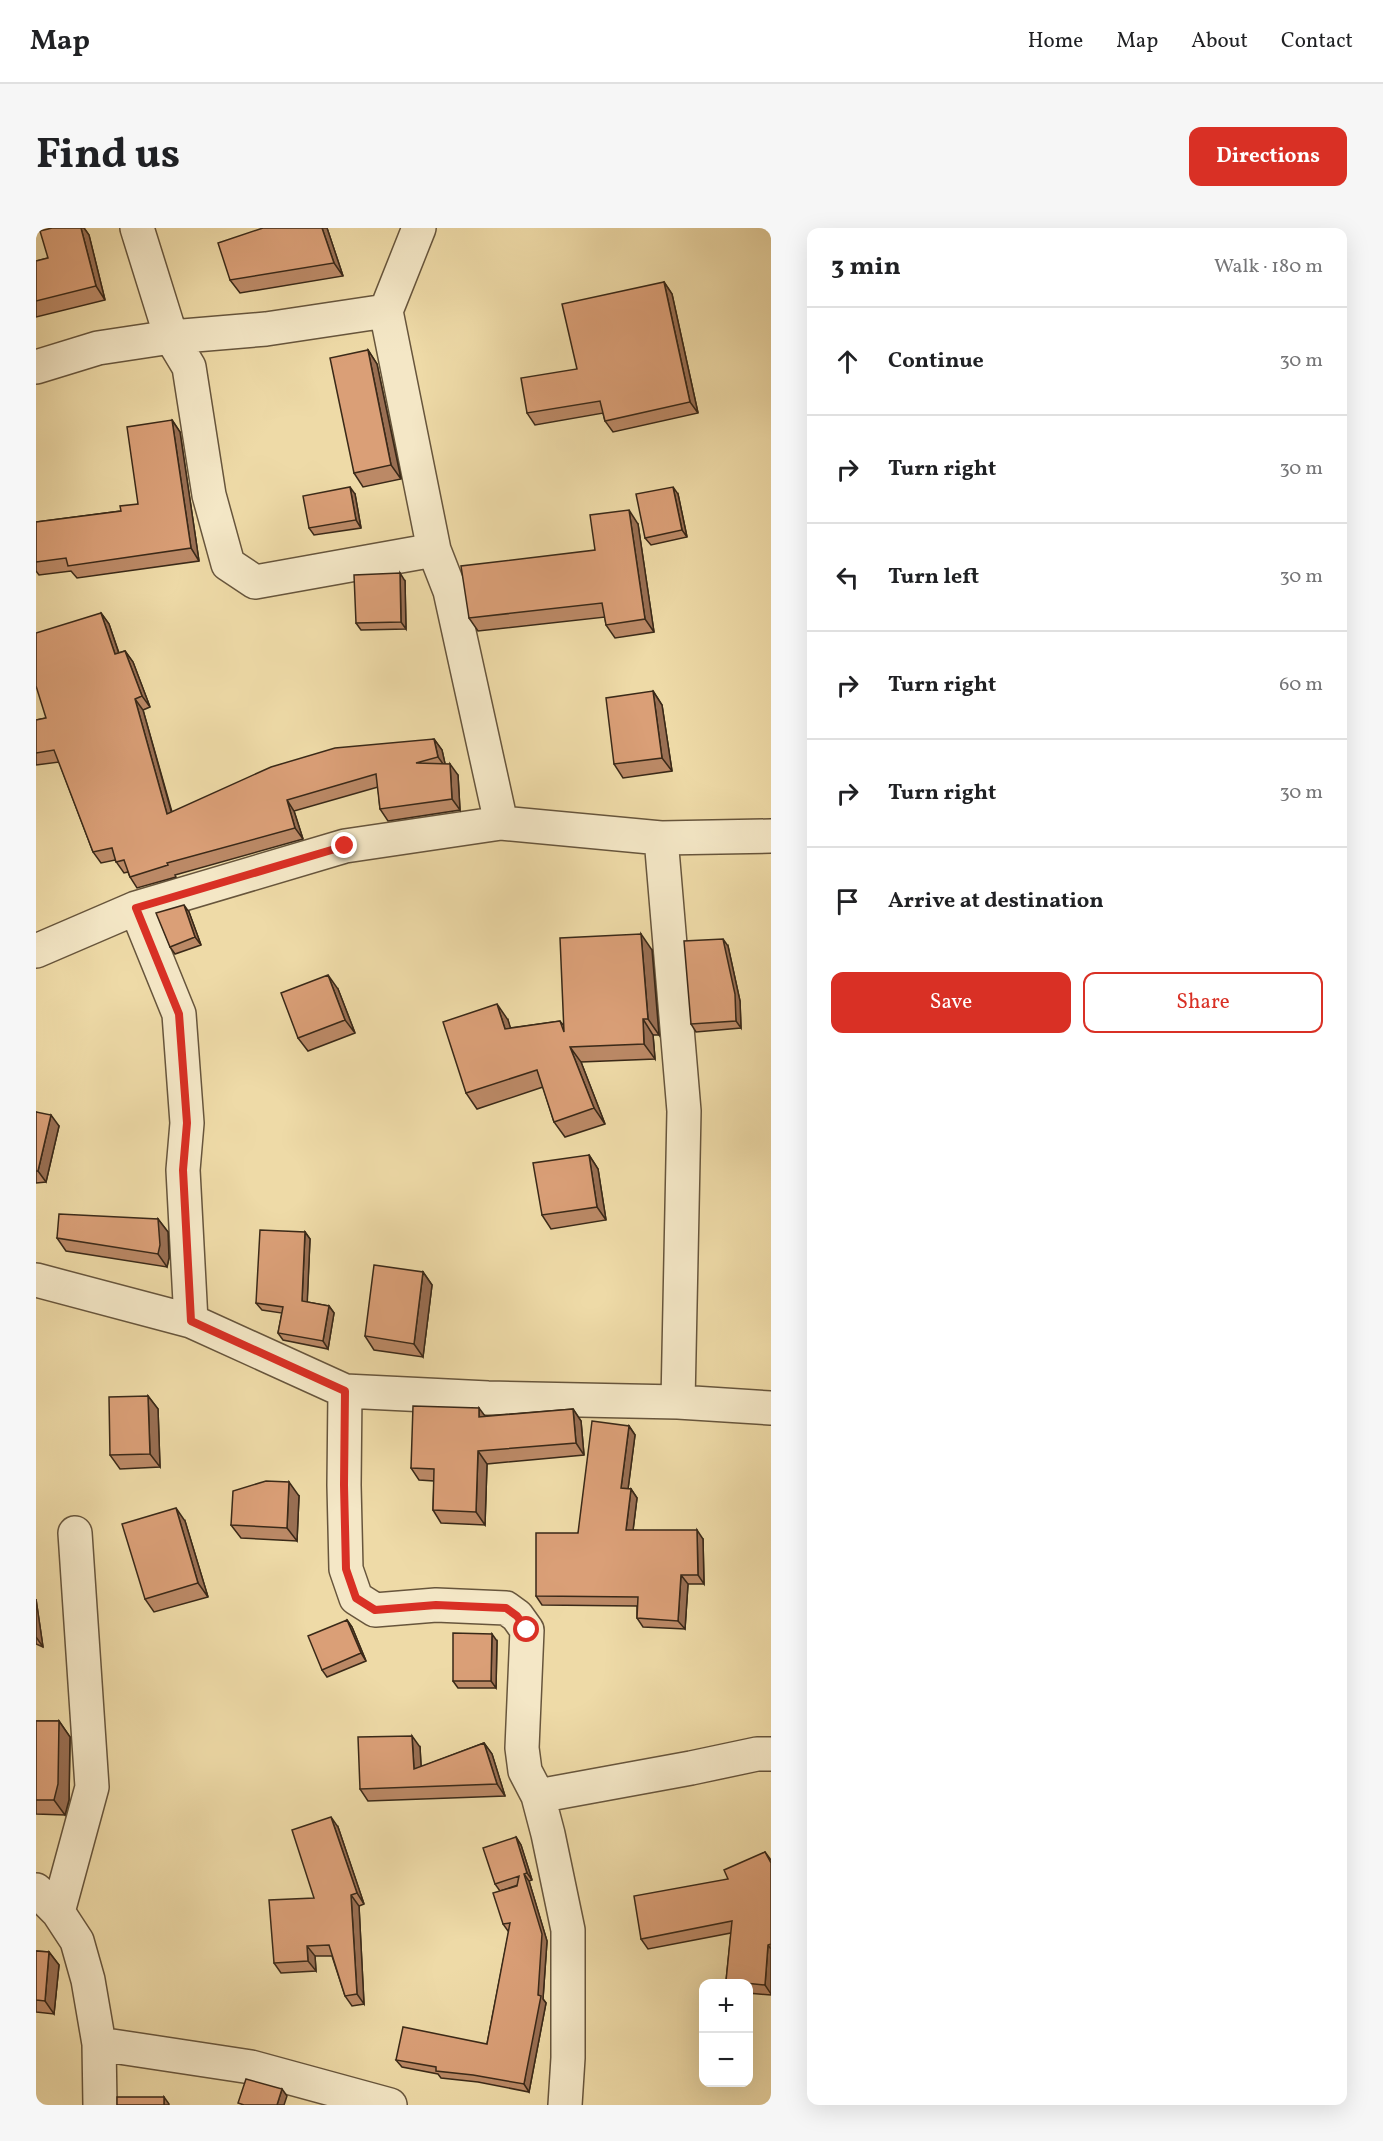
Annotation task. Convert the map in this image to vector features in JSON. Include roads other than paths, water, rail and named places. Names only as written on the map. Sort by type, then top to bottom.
[{"type":"street","points":[[137,228],[171,337],[189,367],[209,495],[228,564],[255,582],[434,550]]},
{"type":"street","points":[[419,228],[386,312],[434,550],[450,591],[501,823]]},
{"type":"street","points":[[36,368],[98,348],[171,337],[266,328],[386,312]]},
{"type":"street","points":[[36,951],[136,908],[345,846],[501,823],[662,838],[771,836]]},
{"type":"street","points":[[662,838],[684,1111],[678,1402]]},
{"type":"street","points":[[136,908],[179,1014],[187,1123],[183,1170],[191,1321]]},
{"type":"street","points":[[36,1280],[191,1321],[345,1391],[488,1398],[678,1402],[771,1408]]},
{"type":"street","points":[[345,1391],[346,1569],[356,1598],[375,1610],[436,1605],[506,1608],[517,1616],[527,1630],[522,1748],[525,1771],[538,1796],[568,1930],[568,2058],[565,2105]]},
{"type":"street","points":[[75,1533],[92,1787],[47,1901],[77,1941],[88,1980],[99,2044],[100,2105]]},
{"type":"street","points":[[538,1796],[757,1754],[771,1754]]},
{"type":"street","points":[[99,2044],[251,2067],[390,2105]]}]
